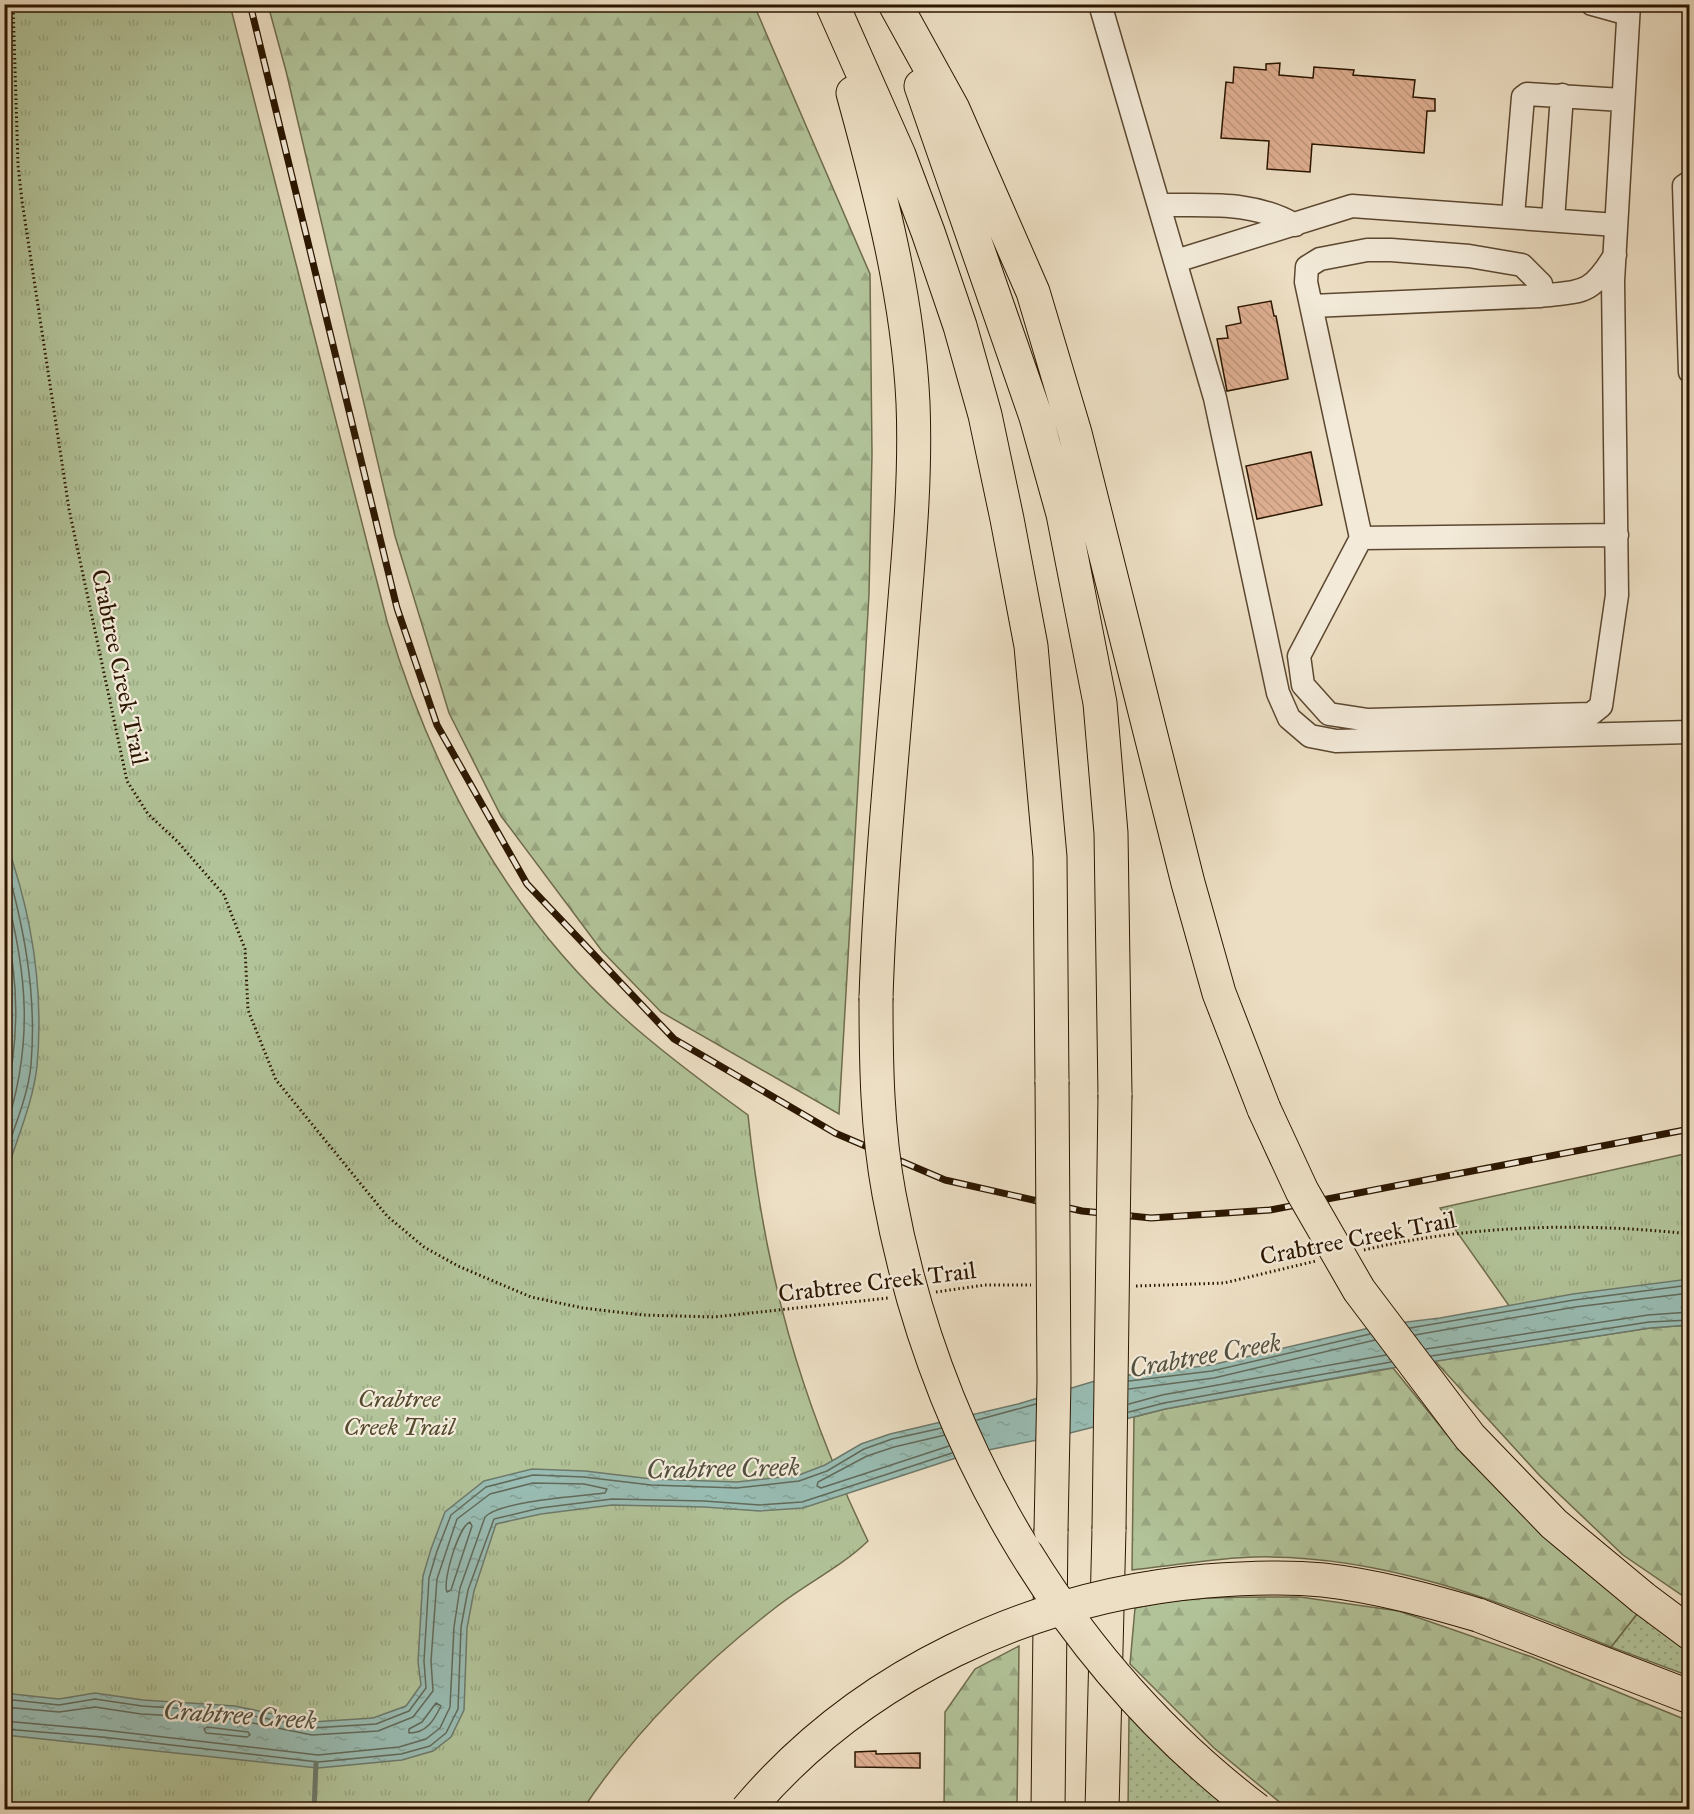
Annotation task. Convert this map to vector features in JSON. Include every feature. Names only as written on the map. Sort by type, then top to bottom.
[{"type":"highway","points":[[831,4],[890,236],[903,309],[913,403],[913,503],[887,800],[876,998],[876,1089],[888,1193],[900,1246],[910,1288],[952,1410],[985,1485],[1040,1579],[1141,1706],[1227,1787],[1257,1809]]},
{"type":"highway","points":[[831,4],[899,155],[960,326],[985,416],[1031,646],[1050,857],[1054,1380],[1048,1809]]},
{"type":"highway","points":[[890,4],[970,222],[1036,417],[1063,514],[1100,703],[1111,833],[1115,1095],[1109,1529],[1102,1809]]},
{"type":"highway","points":[[895,4],[953,109],[1034,292],[1075,433],[1185,872],[1216,982],[1264,1109],[1302,1191],[1359,1290],[1470,1437],[1554,1524],[1689,1633]]},
{"type":"highway","points":[[747,1809],[766,1787],[816,1742],[884,1689],[943,1655],[1012,1623],[1090,1599],[1156,1586],[1249,1578],[1312,1580],[1401,1593],[1478,1615],[1689,1697]]},
{"type":"lane","points":[[1100,4],[1215,398],[1266,642],[1278,693],[1288,718],[1310,736],[1336,741],[1689,732]]},
{"type":"lane","points":[[1540,296],[1541,284],[1522,264],[1469,256],[1366,250],[1320,259],[1306,267],[1312,306],[1361,538],[1299,656],[1303,685],[1329,714],[1368,720],[1591,714],[1601,706],[1617,595],[1615,255],[1622,100],[1629,9],[1592,4]]},
{"type":"lane","points":[[1513,216],[1523,97],[1533,92],[1622,100]]},
{"type":"lane","points":[[1553,220],[1562,94]]},
{"type":"lane","points":[[1689,182],[1684,186],[1689,372]]},
{"type":"lane","points":[[1159,205],[1249,207],[1273,213],[1295,225]]},
{"type":"lane","points":[[1176,261],[1352,206],[1616,225]]},
{"type":"lane","points":[[1312,306],[1540,296],[1585,291],[1602,276],[1615,255]]},
{"type":"lane","points":[[1361,538],[1617,535]]},
{"type":"path","name":"Crabtree Creek Trail","points":[[13,4],[18,165],[22,201],[68,499],[116,736],[127,780],[148,814],[177,841],[224,895],[245,949],[248,1010],[276,1080],[387,1216],[424,1247],[458,1266],[531,1297],[583,1308],[643,1315],[714,1317],[897,1297]]},
{"type":"path","name":"Crabtree Creek Trail","points":[[1362,1250],[1448,1233],[1572,1226],[1689,1234]]},
{"type":"path","name":"Crabtree Creek Trail","points":[[1127,1286],[1224,1283],[1316,1261]]},
{"type":"path","name":"Crabtree Creek Trail","points":[[930,1292],[986,1285],[1032,1285]]},
{"type":"green space","name":"Crabtree Creek Trail","points":[[5,5],[230,5],[387,621],[426,731],[450,784],[478,836],[509,885],[543,932],[581,976],[653,1043],[748,1115],[764,1228],[789,1334],[823,1437],[868,1541],[747,1630],[695,1677],[646,1727],[583,1809],[5,1810]]},
{"type":"green space","points":[[268,5],[754,5],[870,274],[872,454],[869,594],[839,1114],[661,1012],[602,951],[501,816],[449,713],[395,536],[286,71]]},
{"type":"green space","points":[[1689,1153],[1689,1307],[1517,1317],[1440,1208]]},
{"type":"green space","points":[[1689,1325],[1689,1600],[1623,1555],[1540,1476],[1435,1361],[1650,1328]]},
{"type":"green space","points":[[1393,1368],[1462,1453],[1552,1544],[1637,1614],[1611,1647],[1525,1613],[1437,1583],[1347,1563],[1301,1558],[1255,1557],[1209,1560],[1132,1570],[1134,1417],[1165,1409]]},
{"type":"green space","points":[[1300,1597],[1399,1611],[1532,1657],[1689,1721],[1689,1809],[1288,1809],[1214,1748],[1130,1664],[1135,1608],[1196,1599]]},
{"type":"green space","points":[[1637,1614],[1689,1649],[1689,1676],[1611,1647]]},
{"type":"green space","points":[[1019,1646],[1017,1809],[944,1809],[945,1712],[975,1669]]},
{"type":"green space","points":[[1129,1717],[1232,1809],[1128,1810]]},
{"type":"water","points":[[5,839],[22,894],[33,951],[37,979],[39,1037],[32,1094],[5,1177]]},
{"type":"water","name":"Crabtree Creek","points":[[1689,1279],[1689,1325],[1650,1328],[1379,1370],[1165,1409],[1062,1435],[968,1454],[803,1508],[760,1511],[612,1505],[541,1514],[496,1524],[474,1591],[467,1628],[464,1710],[451,1737],[433,1751],[402,1760],[318,1768],[5,1735],[4,1693],[59,1699],[95,1693],[143,1700],[235,1706],[312,1722],[373,1718],[406,1706],[421,1685],[418,1662],[423,1576],[431,1549],[445,1512],[484,1481],[532,1469],[585,1471],[652,1479],[737,1482],[799,1475],[825,1465],[861,1444],[890,1434],[1018,1404],[1105,1378],[1211,1365],[1382,1325],[1440,1318],[1573,1294]]},
{"type":"building","points":[[1280,63],[1279,75],[1313,78],[1314,67],[1354,70],[1353,75],[1415,80],[1413,97],[1435,99],[1435,111],[1427,111],[1424,153],[1312,144],[1310,172],[1267,169],[1269,141],[1221,138],[1226,82],[1233,83],[1234,67],[1266,70],[1266,64]]},
{"type":"building","points":[[1271,301],[1288,379],[1227,391],[1217,339],[1228,338],[1226,326],[1241,323],[1238,307]]},
{"type":"building","points":[[1311,452],[1322,505],[1257,519],[1246,466]]},
{"type":"building","points":[[876,1751],[876,1754],[920,1753],[920,1768],[855,1767],[855,1752]]},
{"type":"waterway","points":[[314,1810],[316,1763]]},
{"type":"railway","points":[[250,4],[397,608],[437,725],[527,884],[674,1039],[835,1133],[945,1180],[1082,1211],[1151,1218],[1270,1210],[1690,1129]]}]
